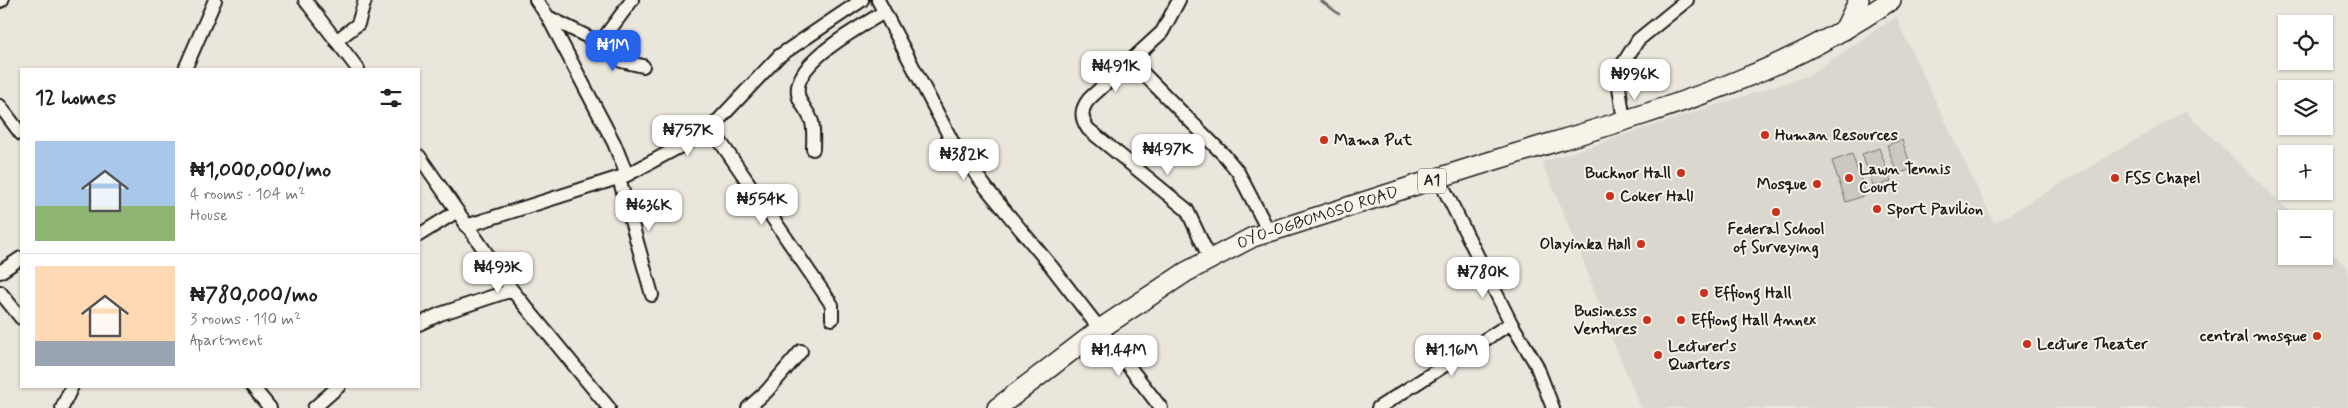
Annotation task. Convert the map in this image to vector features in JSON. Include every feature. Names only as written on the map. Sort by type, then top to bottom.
[{"type":"highway","points":[[1844,30],[1859,0]]},
{"type":"highway","name":"OYO-OGBOMOSO ROAD","points":[[997,408],[1100,329],[1186,272],[1253,238],[1690,101],[1807,52],[1888,1]]},
{"type":"street","points":[[189,67],[215,0]]},
{"type":"street","points":[[305,0],[357,68]]},
{"type":"street","points":[[336,41],[358,24],[365,0]]},
{"type":"street","points":[[536,0],[548,18],[614,143],[652,295]]},
{"type":"street","points":[[600,43],[632,0]]},
{"type":"street","points":[[466,226],[623,176],[711,128],[779,56],[862,0]]},
{"type":"street","points":[[878,0],[953,143],[986,189],[1051,266],[1161,408]]},
{"type":"street","points":[[1179,0],[1162,32],[1083,107],[1083,122],[1088,129],[1186,210],[1210,259]]},
{"type":"street","points":[[1624,121],[1618,72],[1638,40],[1687,0]]},
{"type":"street","points":[[813,149],[812,123],[799,98],[798,86],[801,74],[816,58],[839,40],[884,12]]},
{"type":"street","points":[[548,18],[600,43],[621,60],[643,66]]},
{"type":"street","points":[[1131,61],[1225,156],[1238,172],[1269,232]]},
{"type":"street","points":[[0,106],[20,133]]},
{"type":"street","points":[[711,128],[832,305],[832,319]]},
{"type":"street","points":[[420,158],[456,212],[512,290],[609,408]]},
{"type":"street","points":[[1439,179],[1511,323],[1545,381],[1553,408]]},
{"type":"street","points":[[420,234],[456,212]]},
{"type":"street","points":[[0,272],[20,259]]},
{"type":"street","points":[[420,324],[440,314],[512,290]]},
{"type":"street","points":[[0,292],[20,317]]},
{"type":"street","points":[[1378,408],[1511,323]]},
{"type":"street","points":[[748,408],[767,391],[802,351]]},
{"type":"street","points":[[62,408],[71,388]]},
{"type":"street","points":[[254,388],[270,408]]},
{"type":"street","points":[[314,408],[337,388]]},
{"type":"shaded area","name":"Federal School of Surveying","points":[[1897,16],[1901,29],[1994,223],[2185,111],[2288,210],[2278,210],[2278,265],[2333,265],[2333,254],[2348,268],[2348,408],[1641,408],[1542,162],[1809,75]]},
{"type":"shaded area","points":[[1902,140],[1912,169],[1897,174],[1887,145]]},
{"type":"shaded area","points":[[1879,148],[1891,181],[1874,188],[1862,154]]},
{"type":"shaded area","name":"Lawn Tennis Court","points":[[1852,154],[1866,195],[1846,202],[1832,161]]},
{"type":"waterway","points":[[1320,0],[1339,14]]},
{"type":"place","name":"Human Resources","points":[[1765,135]]},
{"type":"place","name":"Mama Put","points":[[1324,140]]},
{"type":"place","name":"Bucknor Hall","points":[[1681,173]]},
{"type":"place","name":"Lawn Tennis Court","points":[[1849,178]]},
{"type":"place","name":"FSS Chapel","points":[[2115,178]]},
{"type":"place","name":"Mosque","points":[[1817,184]]},
{"type":"place","name":"Coker Hall","points":[[1610,196]]},
{"type":"place","name":"Sport Pavilion","points":[[1877,209]]},
{"type":"place","name":"Federal School of Surveying","points":[[1776,212]]},
{"type":"place","name":"Olayinka Hall","points":[[1641,244]]},
{"type":"place","name":"Effiong Hall","points":[[1704,293]]},
{"type":"place","name":"Business Ventures","points":[[1647,320]]},
{"type":"place","name":"Effiong Hall Annex","points":[[1681,320]]},
{"type":"place","name":"central mosque","points":[[2317,336]]},
{"type":"place","name":"Lecture Theater","points":[[2027,344]]},
{"type":"place","name":"Lecturer's Quarters","points":[[1658,355]]}]
